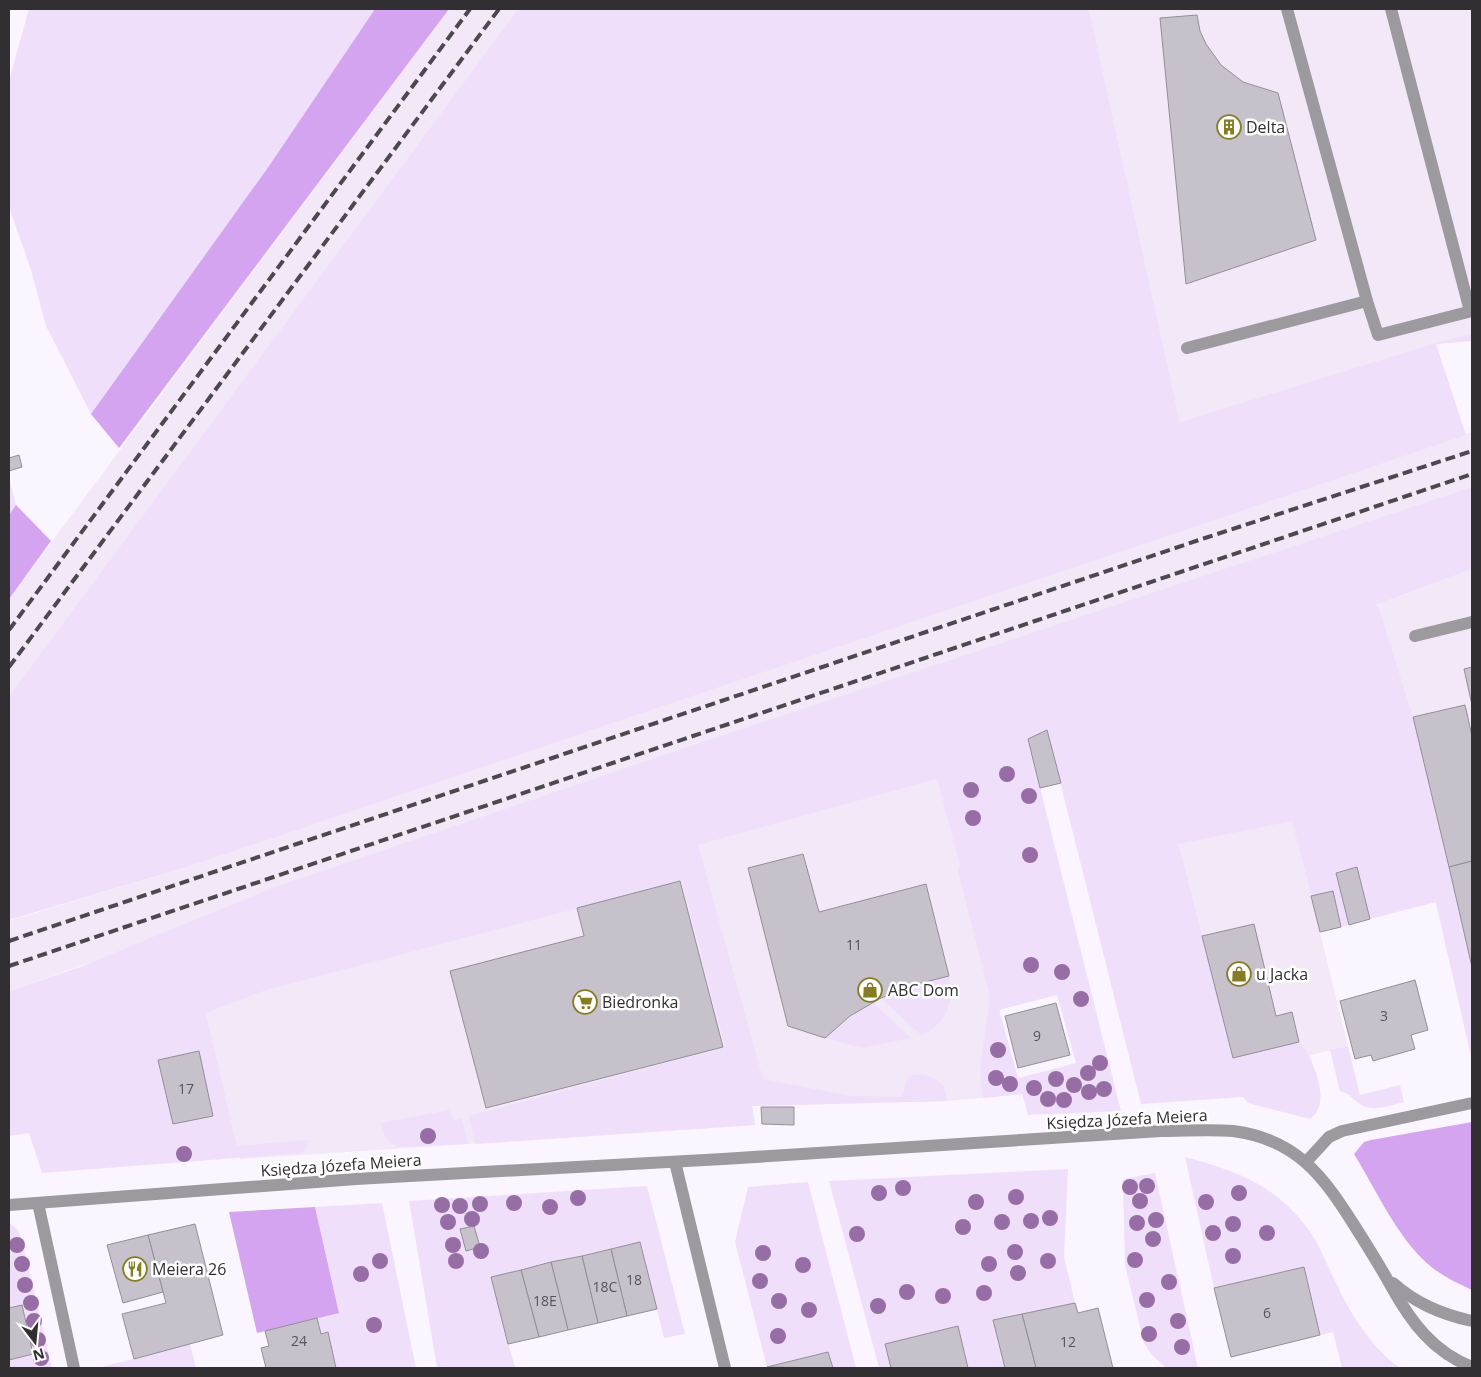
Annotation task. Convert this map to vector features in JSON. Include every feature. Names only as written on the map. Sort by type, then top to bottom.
[{"type":"street","points":[[1287,9],[1378,335],[1471,311],[1390,9]]},
{"type":"street","points":[[1187,348],[1367,301]]},
{"type":"street","points":[[1415,636],[1472,622]]},
{"type":"street","points":[[1306,1162],[1329,1136],[1342,1131],[1472,1103]]},
{"type":"street","name":"Księdza Józefa Meiera","points":[[9,1205],[356,1179],[1211,1130],[1234,1132],[1272,1140],[1306,1162],[1318,1173],[1336,1196],[1408,1314],[1430,1342],[1457,1361],[1472,1367]]},
{"type":"street","points":[[675,1162],[725,1368]]},
{"type":"street","points":[[38,1203],[74,1368]]},
{"type":"street","points":[[1384,1274],[1414,1299],[1457,1318],[1472,1322]]},
{"type":"shaded area","points":[[29,9],[375,9],[269,166],[91,414],[46,326],[31,270],[9,207],[9,80]]},
{"type":"shaded area","points":[[375,9],[449,9],[119,448],[91,414],[269,166]]},
{"type":"shaded area","points":[[449,9],[518,9],[9,696],[9,599]]},
{"type":"shaded area","points":[[518,9],[1089,9],[1180,422],[1436,343],[1472,334],[1472,341],[1436,344],[1466,435],[190,866],[9,920],[9,696]]},
{"type":"shaded area","points":[[1089,9],[1472,9],[1472,334],[1180,422]]},
{"type":"shaded area","points":[[1472,432],[1472,487],[869,688],[9,991],[9,921],[190,866]]},
{"type":"shaded area","points":[[9,478],[16,505],[9,515]]},
{"type":"shaded area","points":[[1472,487],[1472,569],[1373,606],[1378,606],[1413,717],[1472,967],[1472,1060],[1436,902],[1370,919],[1357,867],[1336,872],[1349,925],[1341,927],[1333,891],[1311,896],[1292,821],[1179,844],[1233,1057],[1299,1042],[1315,1069],[1320,1092],[1320,1103],[1317,1112],[1310,1119],[1248,1103],[1243,1097],[1141,1104],[1047,730],[1028,739],[1121,1111],[1028,1115],[1022,1094],[983,1098],[980,1069],[990,996],[958,871],[960,866],[937,779],[698,845],[763,1079],[851,1096],[902,1097],[908,1077],[917,1074],[931,1077],[943,1085],[948,1101],[752,1106],[755,1125],[475,1144],[469,1116],[725,1047],[682,881],[266,990],[206,1013],[237,1146],[308,1140],[306,1149],[301,1153],[42,1173],[29,1133],[9,1136],[9,991],[80,967],[275,887],[676,751]],"holes":[[[1057,995],[1076,1063],[1018,1078],[999,1010]]]},
{"type":"shaded area","points":[[16,505],[51,541],[9,599],[9,515]]},
{"type":"shaded area","points":[[1472,569],[1472,1060],[1368,608]]},
{"type":"shaded area","points":[[1250,651],[1348,1046],[1310,1055],[1321,1096],[1233,1058],[1179,843]]},
{"type":"shaded area","points":[[937,779],[1022,1094],[948,1101],[752,1106],[755,1125],[240,1159],[206,1013],[339,943]]},
{"type":"shaded area","points":[[949,976],[951,994],[947,1011],[937,1025],[921,1035],[881,998],[913,985]]},
{"type":"shaded area","points":[[872,1002],[911,1038],[862,1048],[825,1038],[850,1016]]},
{"type":"shaded area","points":[[1348,1046],[1360,1095],[1400,1085],[1404,1102],[1370,1108],[1365,1107],[1340,1091],[1330,1050]]},
{"type":"shaded area","points":[[449,1110],[454,1120],[462,1118],[468,1144],[397,1147],[390,1142],[383,1131],[381,1123]]},
{"type":"shaded area","points":[[1472,1122],[1472,1290],[1439,1273],[1417,1253],[1397,1227],[1354,1154],[1364,1142],[1371,1140]]},
{"type":"shaded area","points":[[1185,1157],[1221,1168],[1253,1181],[1268,1190],[1296,1214],[1316,1242],[1342,1295],[1363,1330],[1380,1350],[1400,1368],[1342,1368],[1333,1332],[1320,1335],[1303,1267],[1214,1288]]},
{"type":"shaded area","points":[[1068,1169],[1064,1257],[1075,1303],[993,1320],[1005,1368],[968,1368],[957,1326],[885,1344],[891,1368],[879,1368],[829,1181]]},
{"type":"shaded area","points":[[1155,1173],[1198,1368],[1166,1368],[1151,1354],[1144,1343],[1125,1265],[1123,1179]]},
{"type":"shaded area","points":[[808,1182],[856,1368],[833,1368],[828,1352],[767,1367],[735,1242],[748,1187]]},
{"type":"shaded area","points":[[647,1186],[685,1334],[664,1338],[640,1242],[491,1277],[515,1368],[437,1368],[409,1201]]},
{"type":"shaded area","points":[[382,1203],[416,1368],[336,1368],[328,1332],[321,1334],[317,1318],[339,1312],[315,1207]]},
{"type":"shaded area","points":[[315,1207],[339,1313],[257,1333],[229,1212]]},
{"type":"shaded area","points":[[9,1222],[18,1230],[22,1240],[52,1368],[9,1368],[9,1360],[33,1354],[22,1305],[9,1308]]},
{"type":"shaded area","points":[[190,1344],[196,1368],[98,1368]]},
{"type":"building","name":"Delta","points":[[1197,15],[1200,31],[1206,44],[1221,65],[1243,82],[1278,93],[1316,240],[1186,284],[1160,18]]},
{"type":"building","points":[[19,455],[22,467],[9,471],[9,458]]},
{"type":"building","points":[[1472,667],[1472,705],[1464,669]]},
{"type":"building","points":[[1465,705],[1472,736],[1472,861],[1449,867],[1413,717]]},
{"type":"building","points":[[1047,730],[1061,783],[1040,788],[1028,739]]},
{"type":"building","points":[[803,854],[819,912],[926,884],[949,976],[913,985],[881,998],[850,1016],[825,1038],[788,1026],[748,868]]},
{"type":"building","points":[[1472,861],[1472,967],[1449,867]]},
{"type":"building","points":[[1357,867],[1370,919],[1349,925],[1336,873]]},
{"type":"building","name":"Biedronka","points":[[680,881],[723,1047],[486,1108],[450,971],[584,936],[577,908]]},
{"type":"building","points":[[1333,891],[1341,927],[1320,932],[1311,896]]},
{"type":"building","name":"u Jacka","points":[[1254,924],[1276,1016],[1292,1012],[1299,1042],[1233,1058],[1202,936]]},
{"type":"building","points":[[1415,980],[1428,1030],[1411,1035],[1415,1049],[1373,1061],[1371,1055],[1355,1059],[1340,1001]]},
{"type":"building","points":[[1056,1003],[1070,1055],[1018,1068],[1005,1016]]},
{"type":"building","points":[[199,1051],[213,1116],[173,1124],[158,1060]]},
{"type":"building","points":[[761,1107],[794,1107],[794,1125],[762,1124]]},
{"type":"building","points":[[195,1224],[223,1335],[134,1359],[122,1314],[166,1303],[148,1235]]},
{"type":"building","points":[[474,1226],[480,1247],[466,1251],[460,1229]]},
{"type":"building","name":"Meiera 26","points":[[148,1235],[163,1292],[123,1303],[107,1245]]},
{"type":"building","points":[[640,1242],[657,1309],[627,1316],[611,1249]]},
{"type":"building","points":[[611,1249],[627,1316],[598,1323],[582,1256]]},
{"type":"building","points":[[582,1256],[598,1323],[568,1330],[551,1262]]},
{"type":"building","points":[[551,1262],[568,1330],[539,1337],[521,1270]]},
{"type":"building","points":[[1304,1267],[1320,1335],[1231,1357],[1214,1288]]},
{"type":"building","points":[[521,1270],[539,1337],[508,1344],[491,1277]]},
{"type":"building","points":[[1075,1303],[1078,1313],[1098,1308],[1113,1368],[1036,1368],[1022,1314]]},
{"type":"building","points":[[22,1305],[33,1354],[9,1360],[9,1308]]},
{"type":"building","points":[[1022,1314],[1036,1368],[1005,1368],[993,1320]]},
{"type":"building","points":[[317,1318],[321,1334],[328,1332],[336,1368],[266,1368],[261,1348],[269,1346],[265,1331]]},
{"type":"building","points":[[958,1326],[968,1368],[891,1368],[885,1344]]},
{"type":"building","points":[[828,1352],[833,1368],[767,1367]]},
{"type":"railway","points":[[9,630],[470,9]]},
{"type":"railway","points":[[9,667],[499,9]]},
{"type":"railway","points":[[9,941],[1205,538],[1472,451]]},
{"type":"railway","points":[[9,966],[1472,474]]},
{"type":"place","name":"Delta","points":[[1229,127]]},
{"type":"place","name":"u Jacka","points":[[1239,974]]},
{"type":"place","name":"ABC Dom","points":[[870,990]]},
{"type":"place","name":"Biedronka","points":[[585,1002]]},
{"type":"place","name":"Meiera 26","points":[[135,1269]]}]
